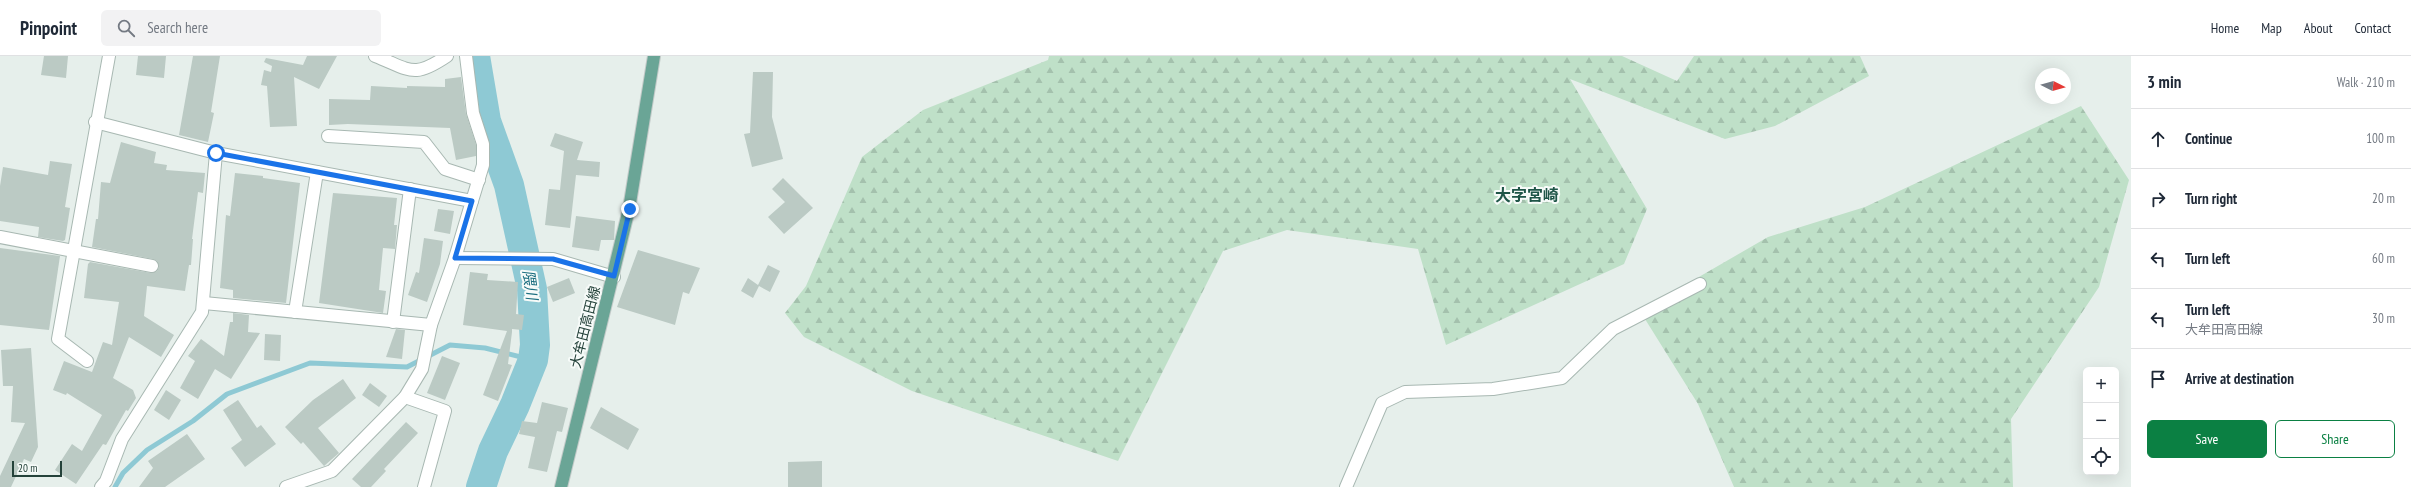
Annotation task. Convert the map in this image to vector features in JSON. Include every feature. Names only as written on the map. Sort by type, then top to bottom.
[{"type":"main road","name":"大牟田高田線","points":[[560,487],[630,209],[654,56]]},
{"type":"street","points":[[87,361],[58,339],[109,56]]},
{"type":"street","points":[[375,56],[413,72],[428,68],[447,56]]},
{"type":"street","points":[[286,487],[332,471],[405,397],[423,366],[431,325],[455,258],[483,165],[483,144],[473,113],[466,56]]},
{"type":"street","points":[[96,122],[216,153],[472,201]]},
{"type":"street","points":[[328,136],[424,142],[445,169],[479,180]]},
{"type":"street","points":[[101,487],[106,481],[122,440],[202,312],[204,303],[216,153]]},
{"type":"street","points":[[295,312],[317,172]]},
{"type":"street","points":[[393,322],[410,189]]},
{"type":"street","points":[[0,237],[152,266]]},
{"type":"street","points":[[455,258],[527,257],[553,259],[614,276]]},
{"type":"street","points":[[1346,487],[1382,403],[1405,392],[1493,389],[1562,378],[1612,329],[1700,284]]},
{"type":"street","points":[[204,303],[431,325]]},
{"type":"street","points":[[405,397],[445,411],[424,487]]},
{"type":"green space","points":[[1049,56],[1622,56],[1677,81],[1694,56],[1860,56],[1869,76],[1775,126],[1725,139],[1570,79],[1647,209],[1624,264],[1446,345],[1418,249],[1287,230],[1223,251],[1118,461],[912,391],[804,337],[785,313],[806,286],[862,157],[923,110],[1048,60]]},
{"type":"green space","points":[[2081,106],[2129,180],[2099,287],[2011,419],[2013,487],[1734,487],[1698,404],[1640,311],[1768,237],[1865,207]]},
{"type":"building","points":[[44,56],[68,56],[66,78],[41,75]]},
{"type":"building","points":[[138,56],[166,56],[164,78],[136,75]]},
{"type":"building","points":[[193,56],[220,56],[211,112],[214,113],[208,142],[179,135]]},
{"type":"building","points":[[307,56],[337,56],[319,89],[294,77],[297,126],[270,127],[267,86],[261,85],[264,70],[271,72],[272,66],[264,62],[266,58],[303,65]]},
{"type":"building","points":[[753,72],[773,72],[772,117],[783,159],[752,167],[744,134],[750,133]]},
{"type":"building","points":[[461,77],[466,114],[476,145],[476,156],[456,160],[450,128],[348,124],[329,125],[329,99],[370,100],[371,86],[407,88],[407,86],[445,87],[445,79]]},
{"type":"building","points":[[555,133],[583,142],[577,160],[600,162],[599,177],[576,175],[570,228],[545,225],[549,189],[560,190],[564,151],[550,146]]},
{"type":"building","points":[[121,142],[156,152],[154,163],[167,165],[166,170],[205,173],[203,193],[198,192],[192,239],[191,265],[189,265],[185,291],[147,286],[144,316],[174,335],[161,357],[129,337],[113,378],[133,390],[136,398],[128,411],[126,410],[106,445],[103,444],[76,484],[55,470],[72,444],[82,451],[102,415],[67,393],[66,395],[53,390],[64,361],[92,372],[103,342],[112,345],[119,302],[84,298],[88,264],[90,262],[151,273],[157,271],[159,267],[157,261],[153,259],[92,247],[96,219],[98,219],[101,182],[110,183]]},
{"type":"building","points":[[50,161],[72,164],[65,207],[70,208],[65,240],[63,241],[38,237],[39,227],[0,221],[0,186],[3,167],[48,175]]},
{"type":"building","points":[[235,173],[263,176],[263,178],[300,183],[286,303],[233,298],[233,290],[220,288],[226,215],[230,216]]},
{"type":"building","points":[[783,178],[813,208],[784,234],[768,217],[785,202],[772,189]]},
{"type":"building","points":[[333,193],[397,198],[394,225],[397,225],[395,249],[383,248],[379,290],[386,291],[383,313],[319,303]]},
{"type":"building","points":[[438,209],[454,211],[450,234],[434,231]]},
{"type":"building","points":[[576,216],[615,221],[614,240],[601,240],[599,251],[572,247]]},
{"type":"building","points":[[424,238],[443,241],[440,264],[427,302],[408,295],[416,272],[419,273]]},
{"type":"building","points":[[0,248],[60,256],[49,330],[0,325]]},
{"type":"building","points":[[638,250],[700,268],[689,294],[683,292],[675,325],[617,307]]},
{"type":"building","points":[[768,265],[780,271],[770,292],[759,286],[753,298],[741,291],[748,278],[758,285]]},
{"type":"building","points":[[470,272],[488,274],[487,280],[518,282],[516,314],[524,315],[522,330],[512,329],[508,364],[512,365],[498,401],[483,395],[507,331],[463,325]]},
{"type":"building","points":[[569,278],[575,293],[553,302],[547,287]]},
{"type":"building","points":[[233,313],[249,315],[248,332],[260,333],[231,379],[215,369],[198,399],[180,388],[195,361],[188,356],[201,339],[224,356],[230,322],[233,322]]},
{"type":"building","points":[[396,329],[405,330],[402,359],[386,357]]},
{"type":"building","points":[[265,334],[281,335],[280,361],[264,360]]},
{"type":"building","points":[[31,348],[38,447],[31,462],[24,459],[11,487],[0,487],[0,476],[25,423],[11,422],[13,386],[3,386],[1,350]]},
{"type":"building","points":[[442,356],[460,363],[445,400],[427,393]]},
{"type":"building","points":[[343,379],[356,398],[318,428],[339,453],[324,466],[303,442],[301,444],[285,427],[313,400]]},
{"type":"building","points":[[370,383],[387,396],[379,407],[362,395]]},
{"type":"building","points":[[166,390],[181,400],[169,420],[154,410]]},
{"type":"building","points":[[238,400],[257,428],[261,425],[276,444],[245,467],[231,448],[242,440],[223,410]]},
{"type":"building","points":[[542,402],[568,408],[562,432],[557,431],[547,472],[528,468],[535,437],[519,434],[522,421],[537,423]]},
{"type":"building","points":[[601,407],[639,429],[628,450],[590,428]]},
{"type":"building","points":[[406,422],[418,433],[384,469],[386,471],[371,487],[361,487],[352,479]]},
{"type":"building","points":[[187,434],[205,459],[165,487],[139,487],[153,468],[148,461]]},
{"type":"building","points":[[822,461],[822,487],[788,487],[788,462]]},
{"type":"waterway","name":"隈川","points":[[475,56],[486,121],[509,185],[532,289],[535,345],[533,360],[515,405],[493,451],[481,487]]},
{"type":"waterway","points":[[115,487],[123,473],[147,450],[193,421],[227,394],[310,363],[407,367],[450,345],[485,348],[533,360]]},
{"type":"district","name":"大字宮崎","points":[[1527,195]]},
{"type":"route","points":[[216,153],[472,201],[455,258],[533,257],[553,259],[614,276],[630,209]]}]
